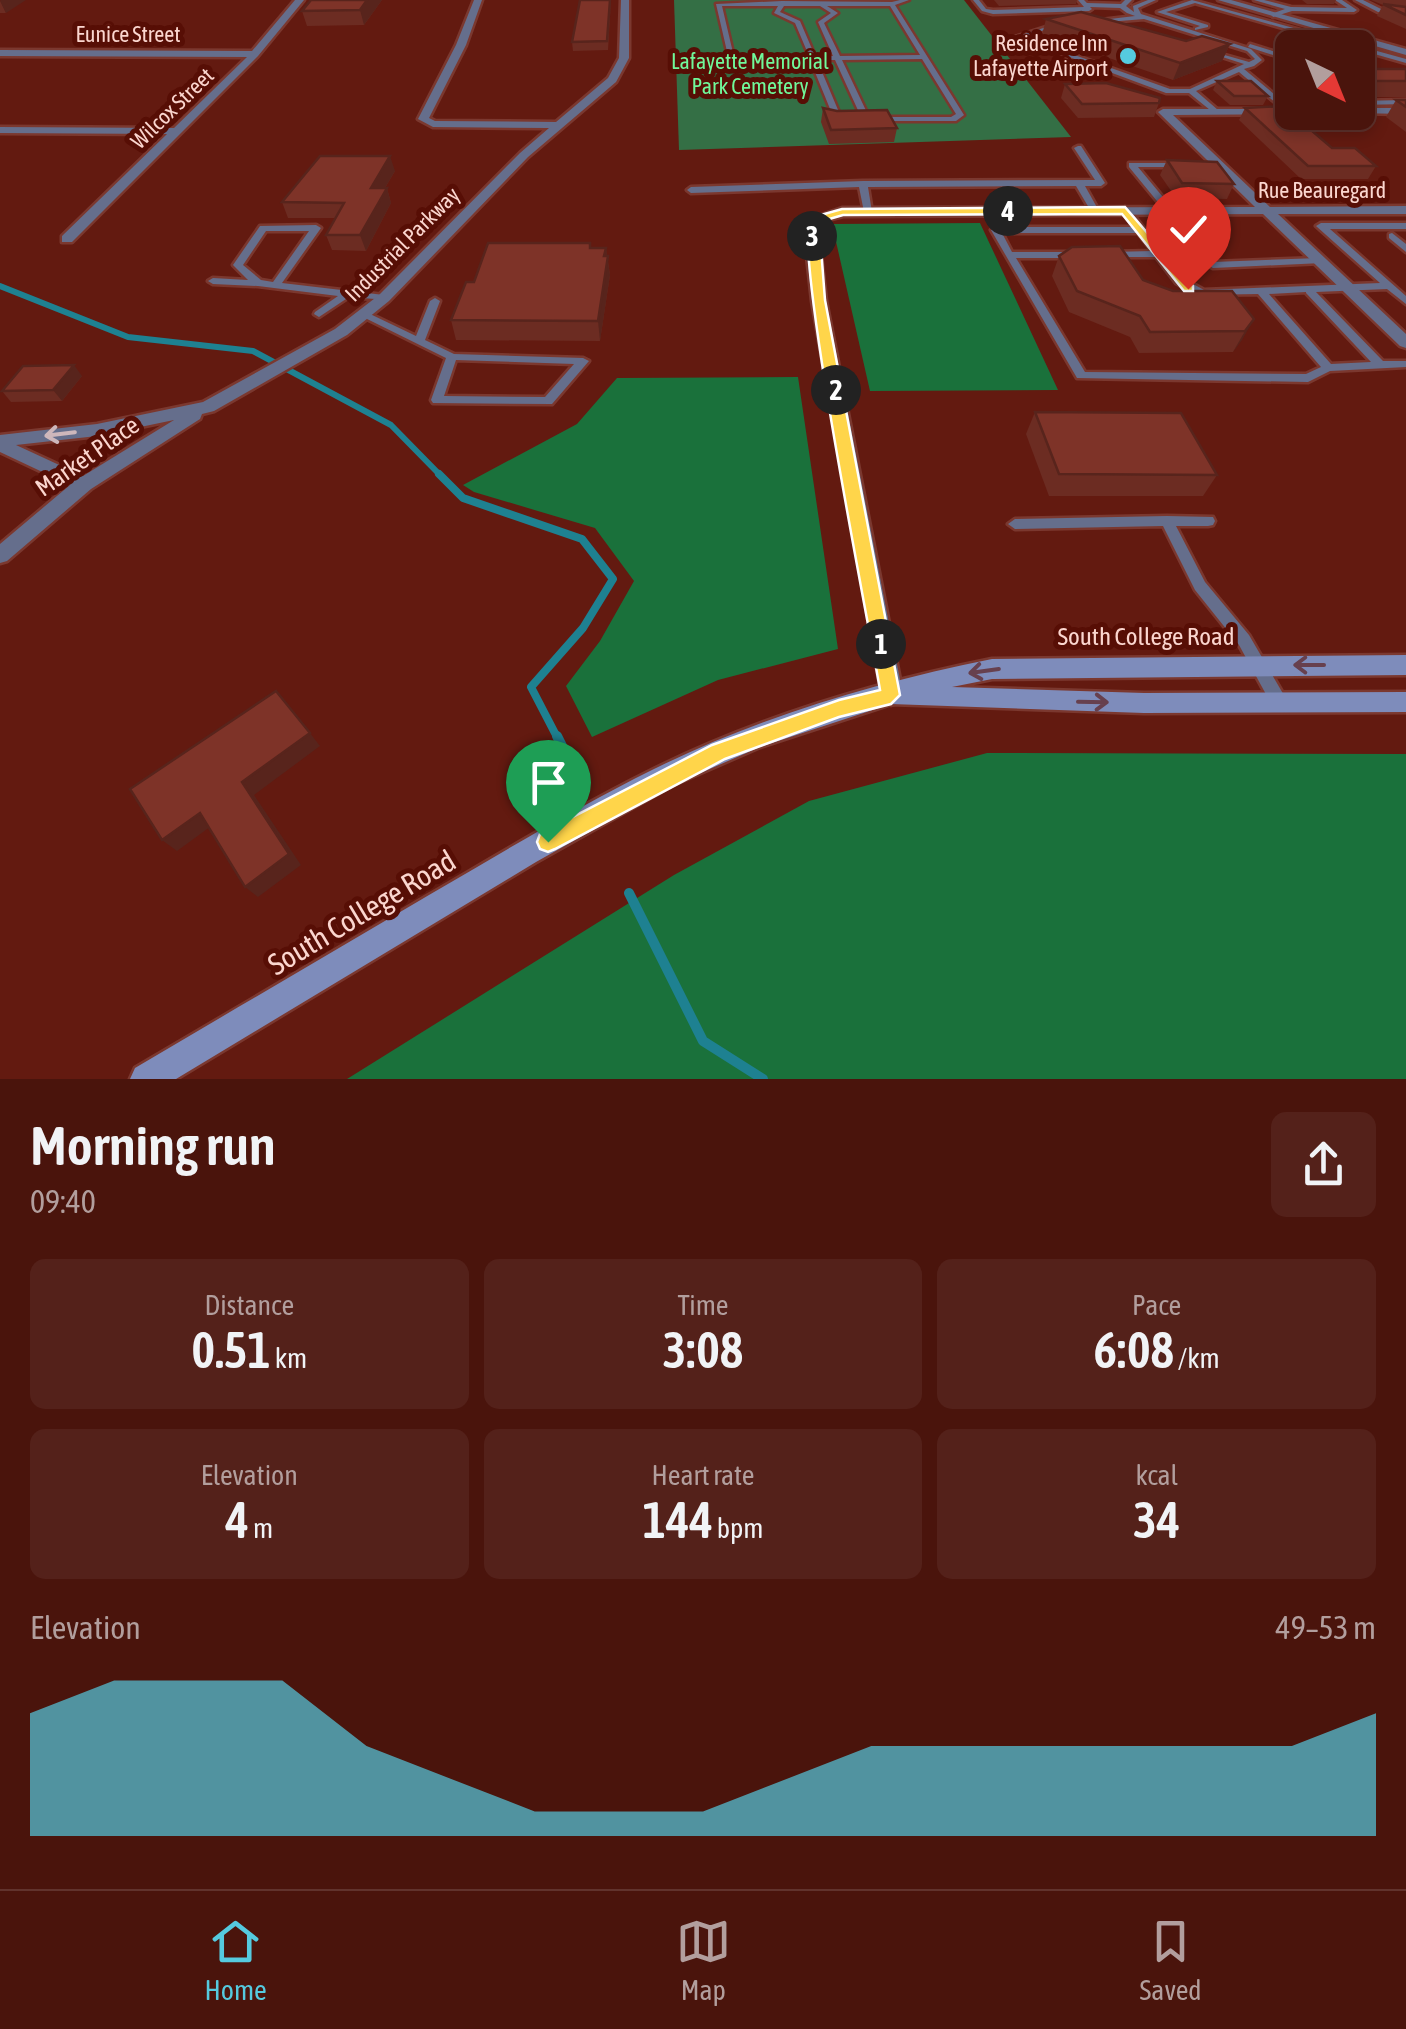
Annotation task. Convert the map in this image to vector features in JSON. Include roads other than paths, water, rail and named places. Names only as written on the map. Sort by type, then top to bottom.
[{"type":"street","name":"Wilcox Street","points":[[66,239],[255,54],[300,0]]},
{"type":"street","points":[[478,0],[462,44],[423,120],[433,124],[559,125]]},
{"type":"street","name":"Industrial Parkway","points":[[0,443],[97,430],[216,403],[332,338],[384,298],[492,186],[612,80],[622,65],[625,0]]},
{"type":"street","points":[[1222,0],[1406,52]]},
{"type":"street","name":"Eunice Street","points":[[0,53],[255,54]]},
{"type":"street","points":[[1375,112],[1406,111]]},
{"type":"street","points":[[1275,112],[1163,112],[1406,343]]},
{"type":"street","points":[[0,130],[177,131]]},
{"type":"street","name":"Rue Beauregard","points":[[891,695],[819,300],[811,229],[820,216],[868,212],[1406,210]]},
{"type":"street","name":"Market Place","points":[[0,555],[84,484],[216,403]]},
{"type":"street","name":"Industrial Parkway","points":[[0,443],[84,484]]},
{"type":"street","name":"South College Road","points":[[146,1079],[527,853],[664,777],[754,738],[928,682],[992,669],[1406,665]]},
{"type":"street","name":"South College Road","points":[[891,695],[954,700],[1406,702]]},
{"type":"lane","points":[[906,0],[892,4],[719,2],[730,59],[923,57]]},
{"type":"lane","points":[[976,0],[984,10],[993,12],[1086,10],[1084,3],[1122,6],[1249,50],[1259,57],[1252,65],[1191,91],[1157,88],[1018,38],[1068,22]]},
{"type":"lane","points":[[1122,6],[1129,0]]},
{"type":"lane","points":[[1142,16],[1135,7],[1153,0]]},
{"type":"lane","points":[[1187,30],[1206,26],[1160,12],[1196,0],[1406,61]]},
{"type":"lane","points":[[1257,0],[1291,10]]},
{"type":"lane","points":[[1292,0],[1306,10]]},
{"type":"lane","points":[[1273,14],[1291,10],[1354,10],[1338,0]]},
{"type":"lane","points":[[1358,0],[1380,12],[1406,13]]},
{"type":"lane","points":[[782,4],[777,13],[798,22],[838,120],[960,118],[892,4]]},
{"type":"lane","points":[[820,4],[835,13],[821,22],[866,119]]},
{"type":"lane","points":[[1081,21],[1142,16]]},
{"type":"lane","points":[[1118,20],[1141,29]]},
{"type":"lane","points":[[1093,21],[1112,29]]},
{"type":"lane","points":[[1197,29],[1275,54]]},
{"type":"lane","points":[[1192,45],[1252,65]]},
{"type":"lane","points":[[1240,70],[1275,98]]},
{"type":"lane","points":[[1191,91],[1215,112]]},
{"type":"lane","points":[[1375,102],[1406,102]]},
{"type":"lane","points":[[691,190],[863,184],[1102,183],[1078,148]]},
{"type":"lane","points":[[1169,210],[1132,165],[1219,164]]},
{"type":"lane","points":[[1080,183],[1096,211]]},
{"type":"lane","points":[[863,184],[868,212]]},
{"type":"lane","points":[[1125,210],[1188,289],[1202,294],[1406,286]]},
{"type":"lane","points":[[1364,210],[1383,226]]},
{"type":"lane","points":[[987,211],[1081,376],[1308,378],[1328,368],[1406,364]]},
{"type":"lane","points":[[1406,226],[1322,226],[1406,301]]},
{"type":"lane","points":[[258,283],[238,265],[263,228],[316,228],[276,284]]},
{"type":"lane","points":[[996,230],[1140,230]]},
{"type":"lane","points":[[1392,236],[1406,249]]},
{"type":"lane","points":[[1102,254],[1159,254]]},
{"type":"lane","points":[[1009,255],[1084,255]]},
{"type":"lane","points":[[1213,266],[1320,261]]},
{"type":"lane","points":[[213,281],[276,284],[384,298]]},
{"type":"lane","points":[[1310,291],[1380,365]]},
{"type":"lane","points":[[1262,292],[1328,368]]},
{"type":"lane","points":[[319,314],[348,293]]},
{"type":"lane","points":[[419,342],[435,301]]},
{"type":"lane","points":[[364,315],[452,357],[584,361],[548,401],[437,400],[452,357]]},
{"type":"lane","points":[[1166,521],[1200,586],[1260,666],[1280,702]]},
{"type":"lane","points":[[1015,524],[1208,521]]},
{"type":"waterway","points":[[0,286],[128,337],[253,351],[391,425],[442,477]]},
{"type":"waterway","points":[[439,474],[442,477]]},
{"type":"waterway","points":[[442,477],[463,498],[582,539],[613,579],[583,628],[531,687],[558,739]]},
{"type":"waterway","points":[[557,736],[563,748]]},
{"type":"waterway","points":[[629,893],[703,1041],[763,1079]]},
{"type":"place","name":"Residence Inn Lafayette Airport","points":[[1128,56]]},
{"type":"park label","name":"Lafayette Memorial Park Cemetery","points":[[750,74]]}]
